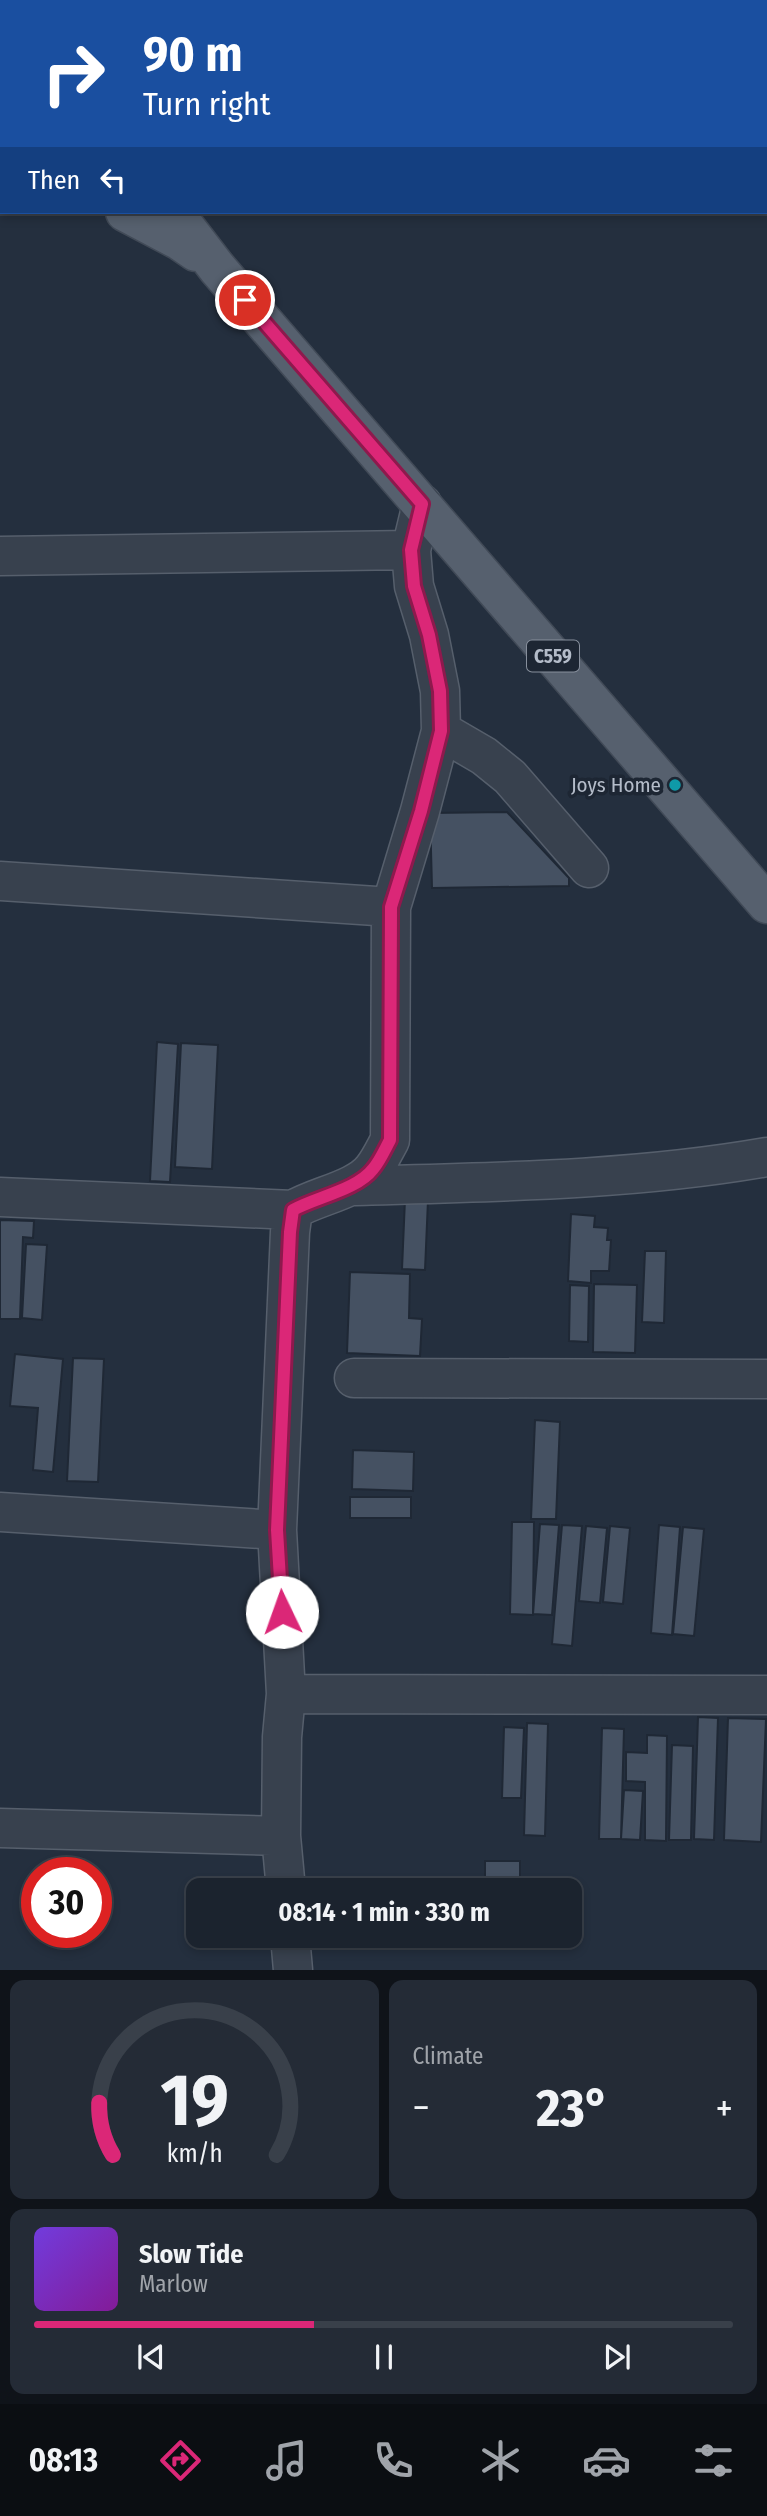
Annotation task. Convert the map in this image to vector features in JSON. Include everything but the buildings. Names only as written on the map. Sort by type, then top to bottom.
[{"type":"main road","points":[[129,214],[180,241],[217,268]]},
{"type":"main road","name":"C559","points":[[176,214],[217,268],[767,904]]},
{"type":"street","points":[[351,1186],[372,1171],[390,1140],[391,907],[421,811],[441,731],[440,691],[429,635],[414,586],[411,550],[422,504]]},
{"type":"street","points":[[0,556],[411,550]]},
{"type":"street","points":[[441,731],[484,755],[510,777],[589,868]]},
{"type":"street","points":[[0,881],[391,907]]},
{"type":"street","points":[[0,1197],[293,1210],[309,1200],[351,1186],[559,1181],[735,1163],[767,1157]]},
{"type":"street","points":[[285,1878],[281,1836],[282,1737],[286,1694],[277,1530],[293,1210]]},
{"type":"street","points":[[354,1378],[767,1379]]},
{"type":"street","points":[[0,1512],[277,1530]]},
{"type":"street","points":[[286,1694],[767,1695]]},
{"type":"street","points":[[0,1828],[281,1836]]},
{"type":"street","points":[[291,1948],[293,1970]]},
{"type":"place","name":"Joys Home","points":[[675,785]]},
{"type":"route","points":[[245,300],[422,504],[411,550],[414,586],[429,635],[440,691],[441,731],[421,811],[391,907],[390,1140],[372,1171],[351,1186],[309,1200],[293,1210],[277,1530],[282,1612]]}]
